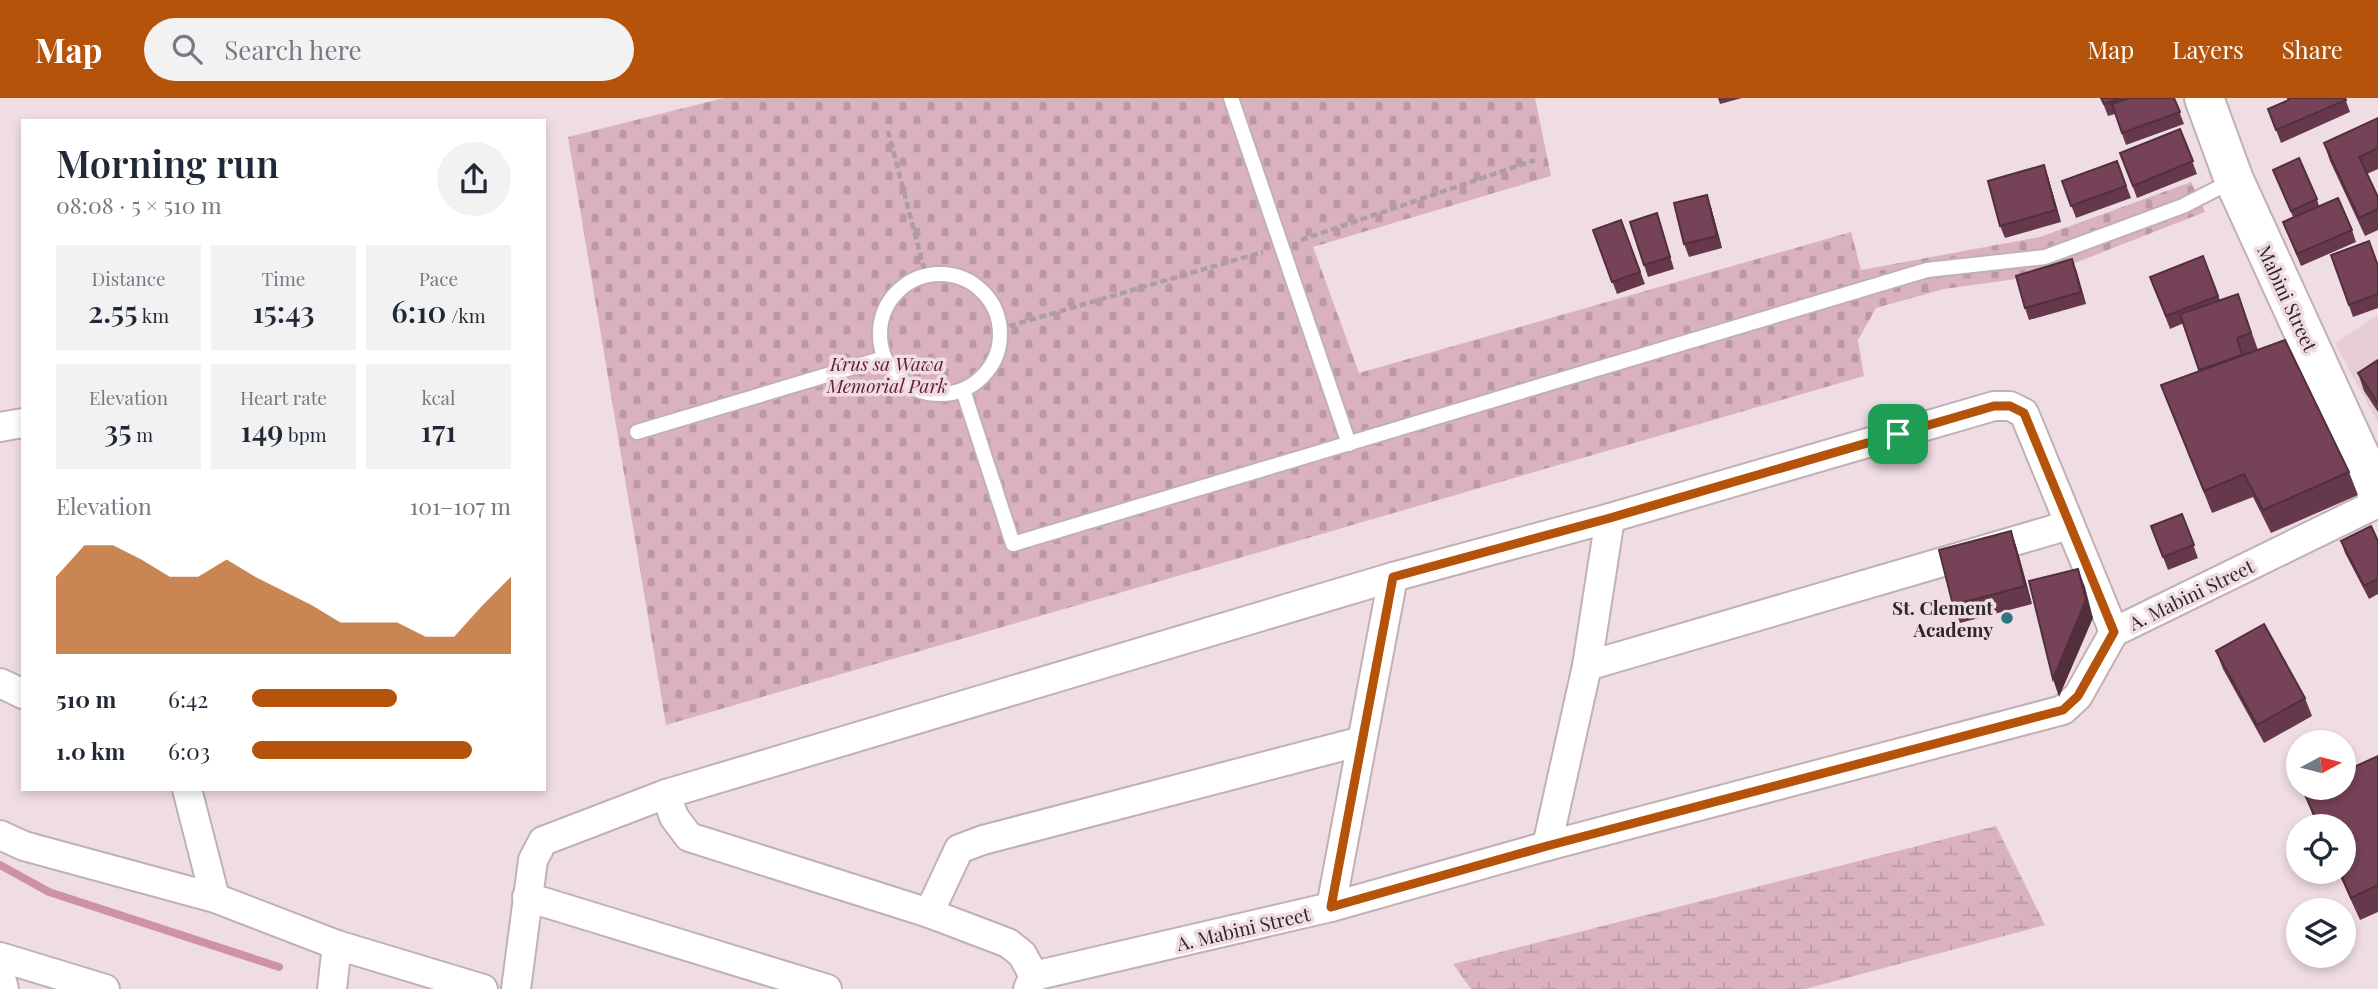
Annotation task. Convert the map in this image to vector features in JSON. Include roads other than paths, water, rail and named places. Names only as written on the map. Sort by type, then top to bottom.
[{"type":"main road","name":"Mabini Street","points":[[2204,98],[2234,180],[2378,495]]},
{"type":"street","points":[[516,989],[533,860],[543,841],[666,794],[1393,577],[1610,518],[1994,406],[2010,406],[2024,413],[2114,632]]},
{"type":"street","points":[[0,427],[21,423]]},
{"type":"street","name":"A. Mabini Street","points":[[1031,983],[1331,907],[1547,846],[2063,710],[2078,696],[2114,632],[2378,503]]},
{"type":"street","points":[[1547,846],[1587,666],[1610,518]]},
{"type":"street","points":[[1587,666],[2069,525]]},
{"type":"street","points":[[1331,907],[1393,577]]},
{"type":"street","points":[[0,683],[21,693]]},
{"type":"street","points":[[929,913],[959,849],[983,840],[1362,741]]},
{"type":"street","points":[[188,791],[215,898]]},
{"type":"street","points":[[666,794],[674,817],[689,837],[929,913],[1008,943],[1021,954],[1031,983]]},
{"type":"street","points":[[0,835],[24,846],[215,898],[337,944],[483,989]]},
{"type":"street","points":[[527,897],[827,989]]},
{"type":"street","points":[[332,989],[337,944]]},
{"type":"street","points":[[0,957],[105,989]]},
{"type":"street","points":[[0,974],[4,989]]},
{"type":"lane","points":[[1231,98],[1349,444]]},
{"type":"lane","points":[[963,390],[1013,544],[1927,270],[2045,257],[2183,206],[2234,180]]},
{"type":"lane","points":[[934,274],[953,275],[971,282],[985,295],[995,311],[999,329],[998,348],[991,366],[979,380],[963,390],[945,394],[926,393],[909,386],[894,373],[884,358],[880,339],[881,320],[888,303],[900,288],[916,278],[934,274]]},
{"type":"lane","points":[[637,432],[884,358]]},
{"type":"waterway","points":[[0,865],[49,892],[279,967]]},
{"type":"place","name":"St. Clement Academy","points":[[2007,618]]},
{"type":"park label","name":"Krus sa Wawa Memorial Park","points":[[887,374]]}]
